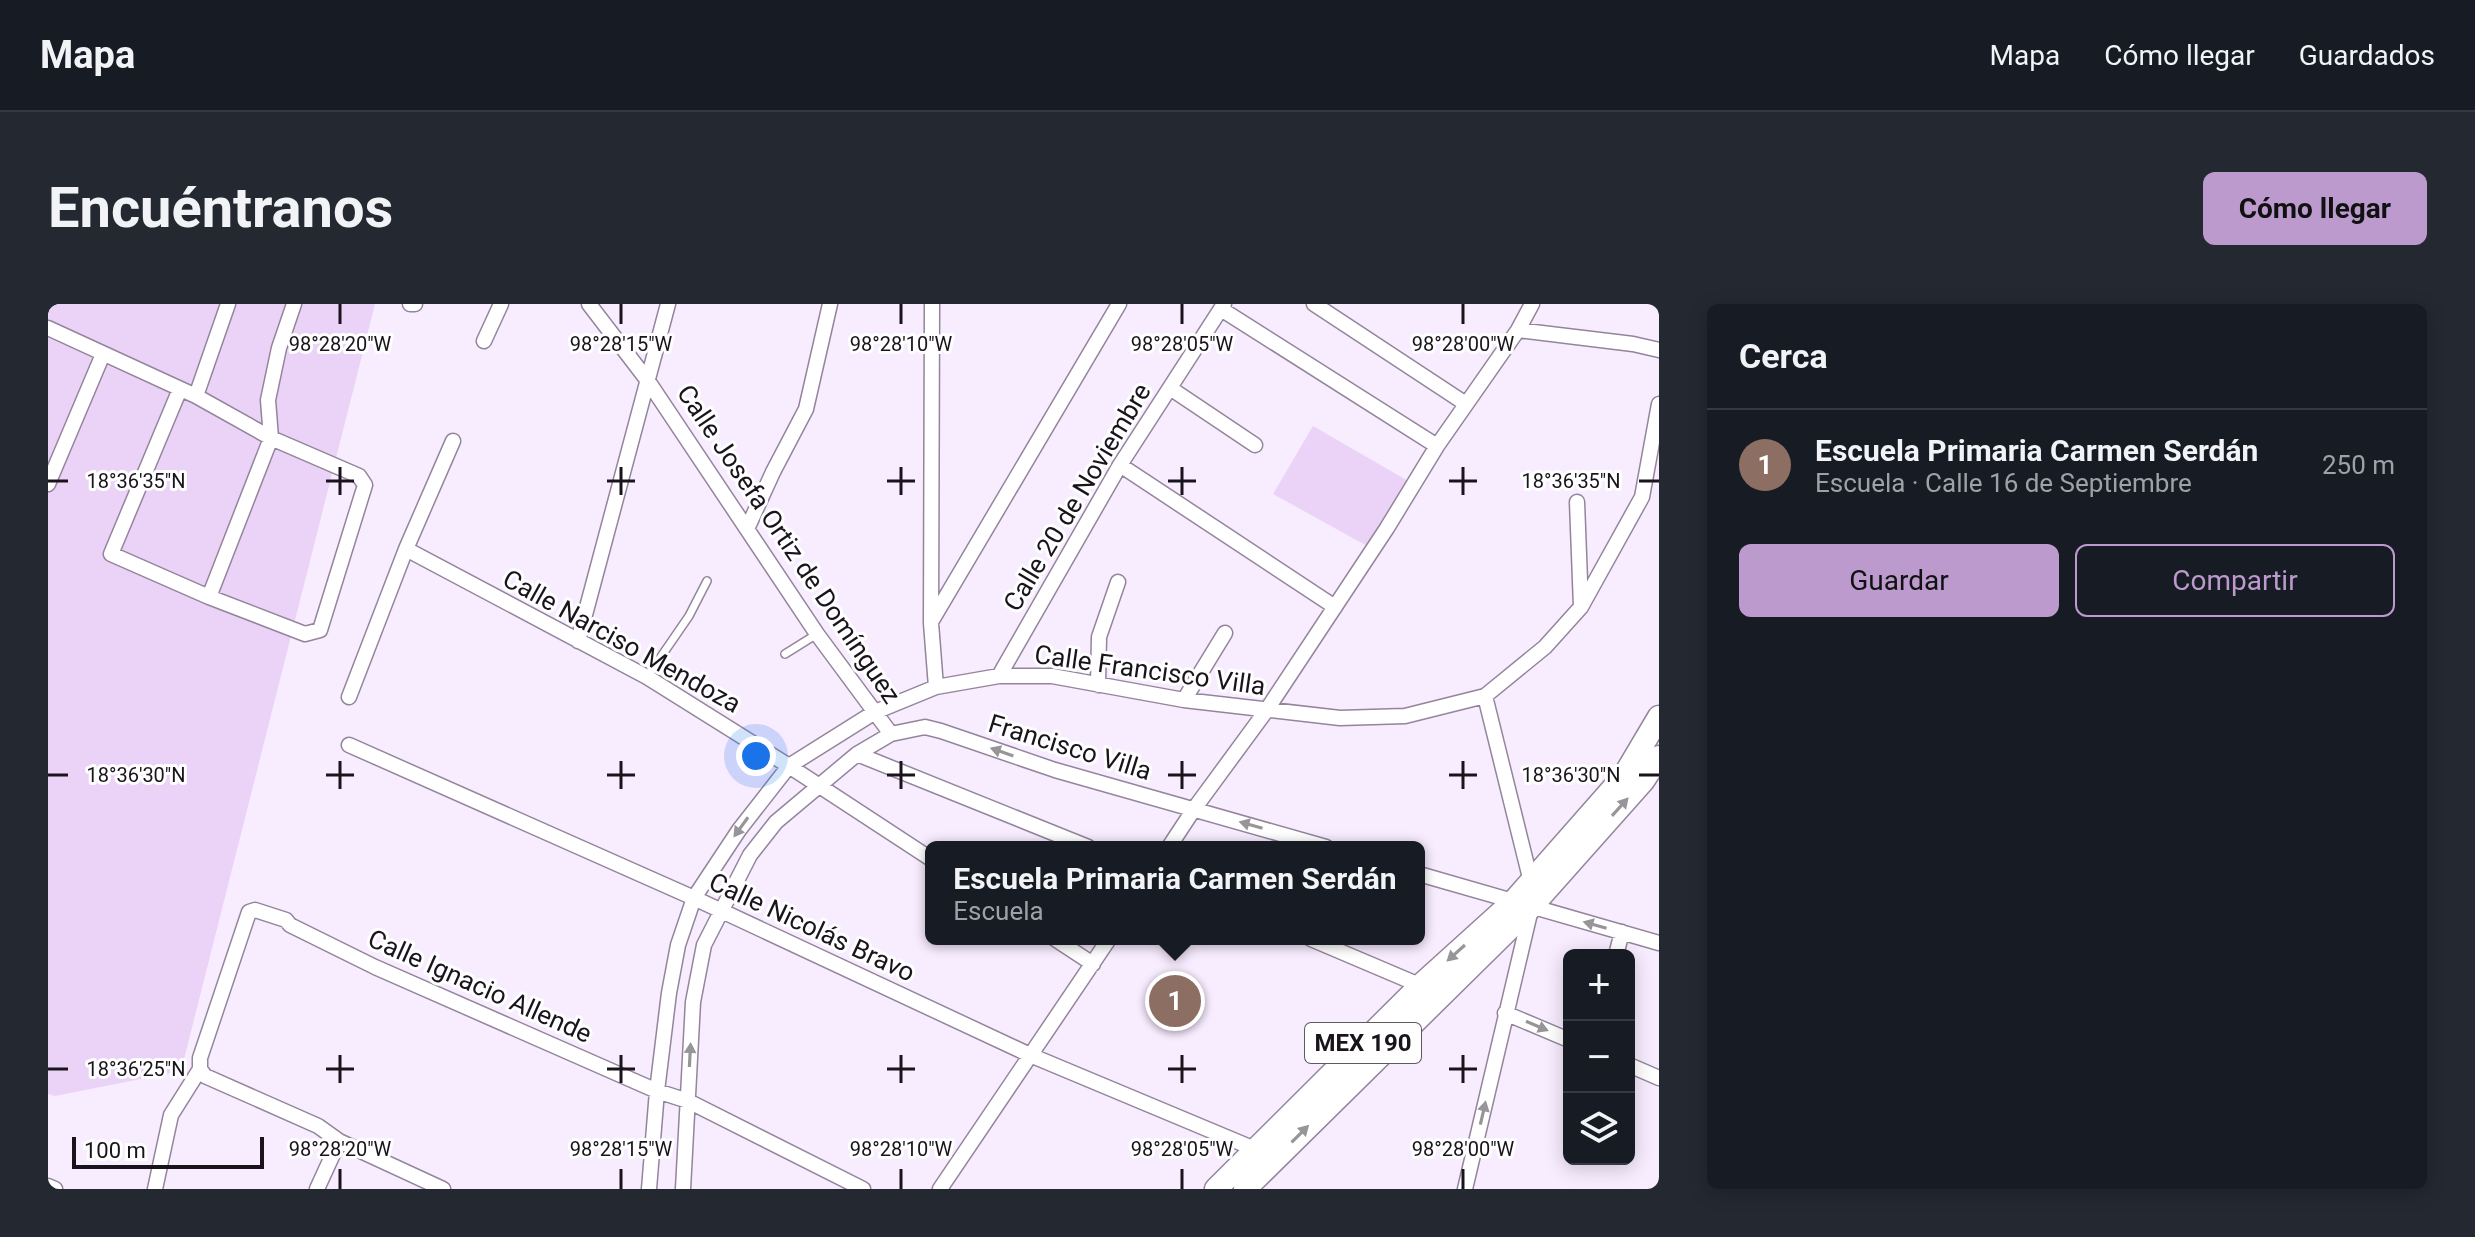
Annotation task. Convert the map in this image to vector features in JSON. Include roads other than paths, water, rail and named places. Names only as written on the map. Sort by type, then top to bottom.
[{"type":"main road","name":"MEX 190","points":[[1528,898],[1624,776],[1659,717]]},
{"type":"main road","name":"MEX 190","points":[[1216,1189],[1266,1154],[1528,898],[1643,781],[1659,757]]},
{"type":"main road","name":"MEX 190","points":[[1245,1189],[1266,1154]]},
{"type":"street","points":[[196,396],[228,304]]},
{"type":"street","points":[[209,597],[271,438],[268,400],[279,348],[294,304]]},
{"type":"street","points":[[484,341],[501,304]]},
{"type":"street","name":"Calle Josefa Ortiz de Domínguez","points":[[589,304],[648,381],[817,634],[891,734]]},
{"type":"street","points":[[578,641],[668,304]]},
{"type":"street","points":[[747,529],[806,409],[830,304]]},
{"type":"street","points":[[932,304],[931,623],[936,687]]},
{"type":"street","points":[[931,623],[1119,304]]},
{"type":"street","points":[[1314,304],[1466,404]]},
{"type":"street","points":[[1173,841],[1266,711],[1437,446],[1518,330],[1532,304]]},
{"type":"street","points":[[1223,306],[1437,446]]},
{"type":"street","name":"Calle 20 de Noviembre","points":[[999,676],[1120,465],[1223,306]]},
{"type":"street","points":[[48,328],[196,396],[271,438],[359,476],[365,485],[320,630],[305,634],[111,554],[180,389]]},
{"type":"street","points":[[1518,330],[1659,350]]},
{"type":"street","points":[[48,484],[103,354]]},
{"type":"street","points":[[1170,388],[1255,445]]},
{"type":"street","name":"Calle Francisco Villa","points":[[649,1189],[657,1091],[678,945],[694,898],[739,830],[789,766],[875,712],[936,687],[999,676],[1052,676],[1184,700],[1340,718],[1405,716],[1485,696],[1545,647],[1581,607],[1642,497],[1659,404]]},
{"type":"street","points":[[349,697],[406,549],[453,441]]},
{"type":"street","points":[[1120,465],[1335,607]]},
{"type":"street","points":[[1577,502],[1581,607]]},
{"type":"street","name":"Calle Narciso Mendoza","points":[[406,549],[647,677],[925,855]]},
{"type":"street","points":[[1098,685],[1099,637],[1118,582]]},
{"type":"street","points":[[1184,700],[1225,633]]},
{"type":"street","points":[[1465,1189],[1528,898],[1485,696]]},
{"type":"street","name":"Francisco Villa","points":[[891,734],[925,727],[1055,770],[1305,841]]},
{"type":"street","points":[[683,1189],[693,1002],[704,945],[719,912],[750,855],[776,822],[857,754],[891,734]]},
{"type":"street","name":"Calle Nicolás Bravo","points":[[349,745],[694,898],[1030,1055],[1266,1154]]},
{"type":"street","points":[[857,754],[1073,841]]},
{"type":"street","points":[[1425,875],[1528,898],[1659,943]]},
{"type":"street","name":"Calle Ignacio Allende","points":[[200,1069],[204,1044],[252,910],[286,920],[290,925],[375,967],[657,1091],[688,1101],[863,1189]]},
{"type":"street","points":[[1618,949],[1622,932]]},
{"type":"street","points":[[1064,945],[1093,964]]},
{"type":"street","points":[[940,1189],[1105,945]]},
{"type":"street","points":[[1325,945],[1430,991]]},
{"type":"street","points":[[1505,1013],[1563,1037]]},
{"type":"street","points":[[1635,1068],[1659,1078]]},
{"type":"street","points":[[155,1189],[171,1115],[200,1069],[205,1076],[318,1126],[339,1141],[443,1189]]},
{"type":"street","points":[[317,1189],[339,1141]]},
{"type":"street","points":[[48,1186],[55,1189]]},
{"type":"lane","points":[[647,677],[689,616],[707,581]]},
{"type":"lane","points":[[785,654],[817,634]]},
{"type":"place","name":"Escuela Primaria Carmen Serdán","points":[[1175,1001]]}]
